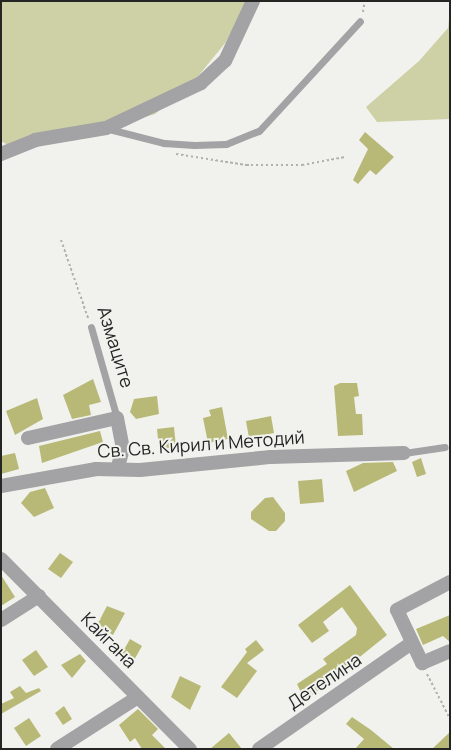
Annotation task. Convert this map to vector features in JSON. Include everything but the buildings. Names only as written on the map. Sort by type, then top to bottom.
[{"type":"street","points":[[1,154],[35,140],[106,128],[201,83],[224,61],[254,1]]},
{"type":"street","points":[[28,438],[117,418]]},
{"type":"street","name":"Азмаците","points":[[117,418],[123,449],[118,468]]},
{"type":"street","name":"Св. Св. Кирил и Методий","points":[[1,486],[118,468],[140,470],[271,457],[404,452]]},
{"type":"street","name":"Кайгана","points":[[1,559],[190,749]]},
{"type":"street","points":[[450,582],[397,610],[410,644],[422,663],[450,651]]},
{"type":"street","points":[[1,620],[39,596]]},
{"type":"street","name":"Детелина","points":[[258,749],[410,644]]},
{"type":"street","points":[[57,749],[138,697]]},
{"type":"lane","points":[[106,128],[164,143],[194,145],[226,144],[259,131],[360,21]]},
{"type":"lane","name":"Азмаците","points":[[91,327],[117,418]]},
{"type":"lane","points":[[404,452],[445,447]]},
{"type":"path","points":[[171,152],[246,165],[302,165],[345,157]]},
{"type":"path","name":"Азмаците","points":[[61,240],[91,327]]},
{"type":"path","points":[[422,663],[450,719]]},
{"type":"green space","points":[[1,1],[247,1],[226,42],[191,85],[155,114],[90,133],[13,148],[1,141]]},
{"type":"green space","points":[[450,10],[450,119],[377,122],[366,107],[419,61],[448,28]]}]
